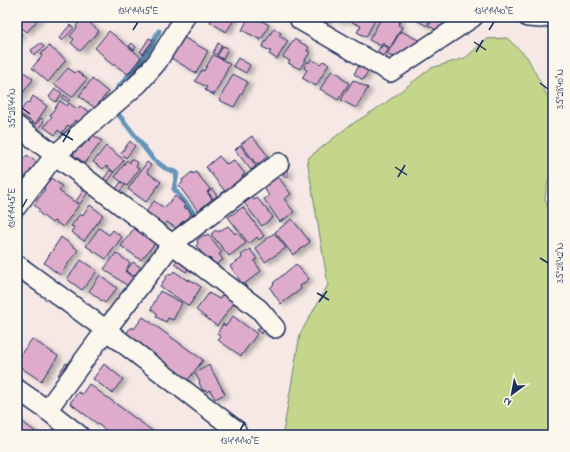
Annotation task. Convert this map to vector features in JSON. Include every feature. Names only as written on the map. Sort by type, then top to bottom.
[{"type":"street","points":[[17,206],[55,155],[138,84],[157,62],[185,17]]},
{"type":"street","points":[[301,17],[300,20],[390,72],[473,17]]},
{"type":"street","points":[[528,17],[545,17]]},
{"type":"street","points":[[17,126],[259,309],[275,328]]},
{"type":"street","points":[[47,410],[172,244],[279,163]]},
{"type":"street","points":[[17,265],[106,330],[236,430],[237,435]]},
{"type":"street","points":[[17,389],[79,435]]},
{"type":"green space","points":[[507,38],[527,57],[549,99],[553,111],[553,173],[549,177],[545,198],[550,214],[553,215],[553,435],[282,435],[300,334],[328,285],[307,159],[349,126],[384,104],[431,68],[465,58],[487,39]]},
{"type":"building","points":[[17,17],[40,17],[27,32],[17,24]]},
{"type":"building","points":[[83,17],[99,31],[80,51],[71,43],[74,39],[70,36],[77,28],[76,26]]},
{"type":"building","points":[[211,17],[236,17],[226,32],[210,22]]},
{"type":"building","points":[[249,17],[255,17],[269,25],[261,40],[242,30]]},
{"type":"building","points":[[317,17],[329,17],[325,24],[316,19]]},
{"type":"building","points":[[331,17],[351,17],[348,22],[342,18],[340,22]]},
{"type":"building","points":[[355,17],[376,18],[366,37],[357,32],[361,26],[352,22]]},
{"type":"building","points":[[382,17],[395,17],[401,20],[398,25],[402,27],[390,48],[382,43],[381,46],[369,40]]},
{"type":"building","points":[[411,17],[431,17],[427,26]]},
{"type":"building","points":[[434,17],[459,17],[457,20],[454,18],[449,25],[444,23],[440,32],[429,26]]},
{"type":"building","points":[[70,25],[74,28],[62,41],[59,38]]},
{"type":"building","points":[[274,28],[281,33],[279,36],[288,41],[277,59],[269,54],[271,51],[262,47]]},
{"type":"building","points":[[17,30],[22,34],[17,41]]},
{"type":"building","points":[[109,31],[141,57],[128,74],[105,59],[106,58],[95,48]]},
{"type":"building","points":[[401,31],[420,41],[396,58],[387,54]]},
{"type":"building","points":[[183,37],[208,51],[196,73],[171,58]]},
{"type":"building","points":[[149,38],[153,40],[143,54],[140,52]]},
{"type":"building","points":[[294,39],[309,47],[307,51],[310,52],[300,69],[288,63],[290,61],[283,57]]},
{"type":"building","points":[[41,43],[44,47],[34,55],[31,50]]},
{"type":"building","points":[[132,43],[136,47],[134,50],[129,46]]},
{"type":"building","points":[[218,43],[222,45],[217,55],[213,53]]},
{"type":"building","points":[[383,45],[389,48],[383,58],[376,54]]},
{"type":"building","points":[[49,46],[66,60],[48,82],[32,68],[42,56],[41,54]]},
{"type":"building","points":[[223,46],[228,48],[223,59],[217,56]]},
{"type":"building","points":[[213,55],[230,64],[214,95],[205,90],[207,87],[195,81],[202,70],[204,71]]},
{"type":"building","points":[[238,58],[250,65],[246,73],[233,66]]},
{"type":"building","points":[[311,59],[320,64],[323,61],[329,64],[316,86],[302,78],[307,70],[304,68],[307,61],[309,63]]},
{"type":"building","points":[[360,64],[369,69],[363,80],[354,74]]},
{"type":"building","points":[[68,68],[75,73],[77,71],[87,79],[72,97],[54,84]]},
{"type":"building","points":[[332,70],[342,76],[341,78],[349,83],[338,100],[320,89]]},
{"type":"building","points":[[17,72],[22,75],[24,72],[33,79],[17,101]]},
{"type":"building","points":[[233,74],[248,82],[234,107],[219,100]]},
{"type":"building","points":[[92,79],[108,92],[95,108],[79,96]]},
{"type":"building","points":[[353,80],[368,88],[356,108],[341,100]]},
{"type":"building","points":[[55,89],[62,93],[56,102],[49,97]]},
{"type":"building","points":[[64,95],[70,99],[68,102],[62,98]]},
{"type":"building","points":[[33,96],[47,106],[35,124],[19,113],[27,102],[29,103]]},
{"type":"building","points":[[60,101],[67,106],[69,103],[77,109],[80,106],[90,112],[81,124],[75,120],[70,127],[68,125],[62,133],[58,130],[55,135],[44,127]]},
{"type":"building","points":[[41,118],[44,121],[36,131],[31,127],[33,123],[36,125]]},
{"type":"building","points":[[93,135],[102,141],[85,163],[73,155],[79,147],[81,148],[87,141],[88,142]]},
{"type":"building","points":[[252,136],[268,156],[257,165],[241,144]]},
{"type":"building","points":[[130,141],[135,146],[126,158],[121,153]]},
{"type":"building","points":[[240,145],[256,166],[251,170],[235,150]]},
{"type":"building","points":[[106,146],[124,160],[114,172],[106,166],[103,169],[93,162]]},
{"type":"building","points":[[27,155],[37,163],[23,184],[17,180],[17,159],[21,162]]},
{"type":"building","points":[[219,156],[226,164],[234,160],[245,174],[242,176],[245,181],[227,194],[206,167]]},
{"type":"building","points":[[131,159],[138,163],[136,167],[139,169],[127,186],[115,177],[127,160],[130,163]]},
{"type":"building","points":[[147,162],[151,165],[147,172],[161,182],[146,202],[128,189]]},
{"type":"building","points":[[284,169],[288,169],[288,177],[284,177]]},
{"type":"building","points":[[110,170],[114,173],[106,184],[102,181]]},
{"type":"building","points":[[192,172],[193,174],[196,172],[210,189],[207,192],[212,199],[198,211],[179,186],[183,182],[182,180]]},
{"type":"building","points":[[276,174],[291,194],[284,199],[294,212],[280,222],[264,199],[269,196],[265,189],[269,185],[266,181]]},
{"type":"building","points":[[51,178],[62,186],[59,191],[79,205],[63,227],[54,221],[52,223],[38,212],[40,210],[34,205],[45,189],[43,188]]},
{"type":"building","points":[[121,182],[125,185],[119,193],[115,190]]},
{"type":"building","points":[[85,188],[89,191],[80,204],[76,201]]},
{"type":"building","points":[[212,189],[217,196],[213,199],[208,192]]},
{"type":"building","points":[[175,196],[185,205],[183,207],[189,210],[191,214],[176,228],[167,222],[164,226],[145,213],[154,201],[164,208]]},
{"type":"building","points":[[252,198],[254,200],[257,198],[273,217],[262,226],[244,203]]},
{"type":"building","points":[[90,205],[103,215],[84,241],[71,232],[74,227],[71,226],[80,214],[82,216]]},
{"type":"building","points":[[243,207],[264,236],[259,240],[257,237],[249,244],[228,217]]},
{"type":"building","points":[[292,219],[310,242],[293,255],[275,232]]},
{"type":"building","points":[[228,226],[235,234],[237,232],[246,243],[229,256],[211,234],[216,230],[218,232]]},
{"type":"building","points":[[135,227],[156,242],[141,260],[121,246]]},
{"type":"building","points":[[99,228],[109,235],[113,230],[122,237],[106,259],[86,246]]},
{"type":"building","points":[[274,233],[286,248],[265,262],[255,248]]},
{"type":"building","points":[[208,234],[222,252],[219,254],[223,260],[215,265],[210,258],[208,260],[196,246],[198,243],[197,240]]},
{"type":"building","points":[[61,237],[78,250],[60,275],[44,263]]},
{"type":"building","points":[[250,249],[257,259],[254,261],[261,271],[243,285],[230,266],[242,258],[241,255]]},
{"type":"building","points":[[116,253],[130,263],[125,271],[134,279],[128,286],[104,269]]},
{"type":"building","points":[[179,258],[190,266],[186,272],[174,264]]},
{"type":"building","points":[[81,260],[97,271],[82,290],[67,279]]},
{"type":"building","points":[[133,262],[143,269],[136,278],[126,271]]},
{"type":"building","points":[[296,264],[309,279],[300,286],[301,289],[281,304],[270,288],[274,284],[273,283]]},
{"type":"building","points":[[174,271],[188,281],[189,279],[201,287],[189,306],[160,286],[169,273],[171,275]]},
{"type":"building","points":[[100,275],[117,288],[105,303],[89,291]]},
{"type":"building","points":[[160,291],[182,303],[173,320],[168,318],[166,322],[156,317],[157,313],[151,309]]},
{"type":"building","points":[[209,293],[219,299],[223,294],[234,303],[217,326],[196,310]]},
{"type":"building","points":[[233,316],[257,334],[241,356],[218,340],[221,337],[217,334],[223,324],[226,326]]},
{"type":"building","points":[[143,317],[203,360],[187,381],[125,335],[131,327],[134,329]]},
{"type":"building","points":[[262,324],[267,327],[261,334],[257,330]]},
{"type":"building","points":[[32,339],[58,356],[41,381],[17,365],[17,359]]},
{"type":"building","points":[[66,363],[70,365],[62,378],[58,375]]},
{"type":"building","points":[[104,364],[123,379],[112,393],[93,379]]},
{"type":"building","points":[[209,365],[225,394],[215,399],[210,390],[207,392],[205,390],[203,391],[195,373]]},
{"type":"building","points":[[89,384],[158,435],[112,435],[70,403],[78,392],[82,394]]},
{"type":"building","points":[[17,418],[40,435],[17,435]]},
{"type":"waterway","points":[[117,89],[137,66],[159,31]]},
{"type":"waterway","points":[[119,115],[153,159],[165,168],[177,173],[174,189],[196,216]]}]
